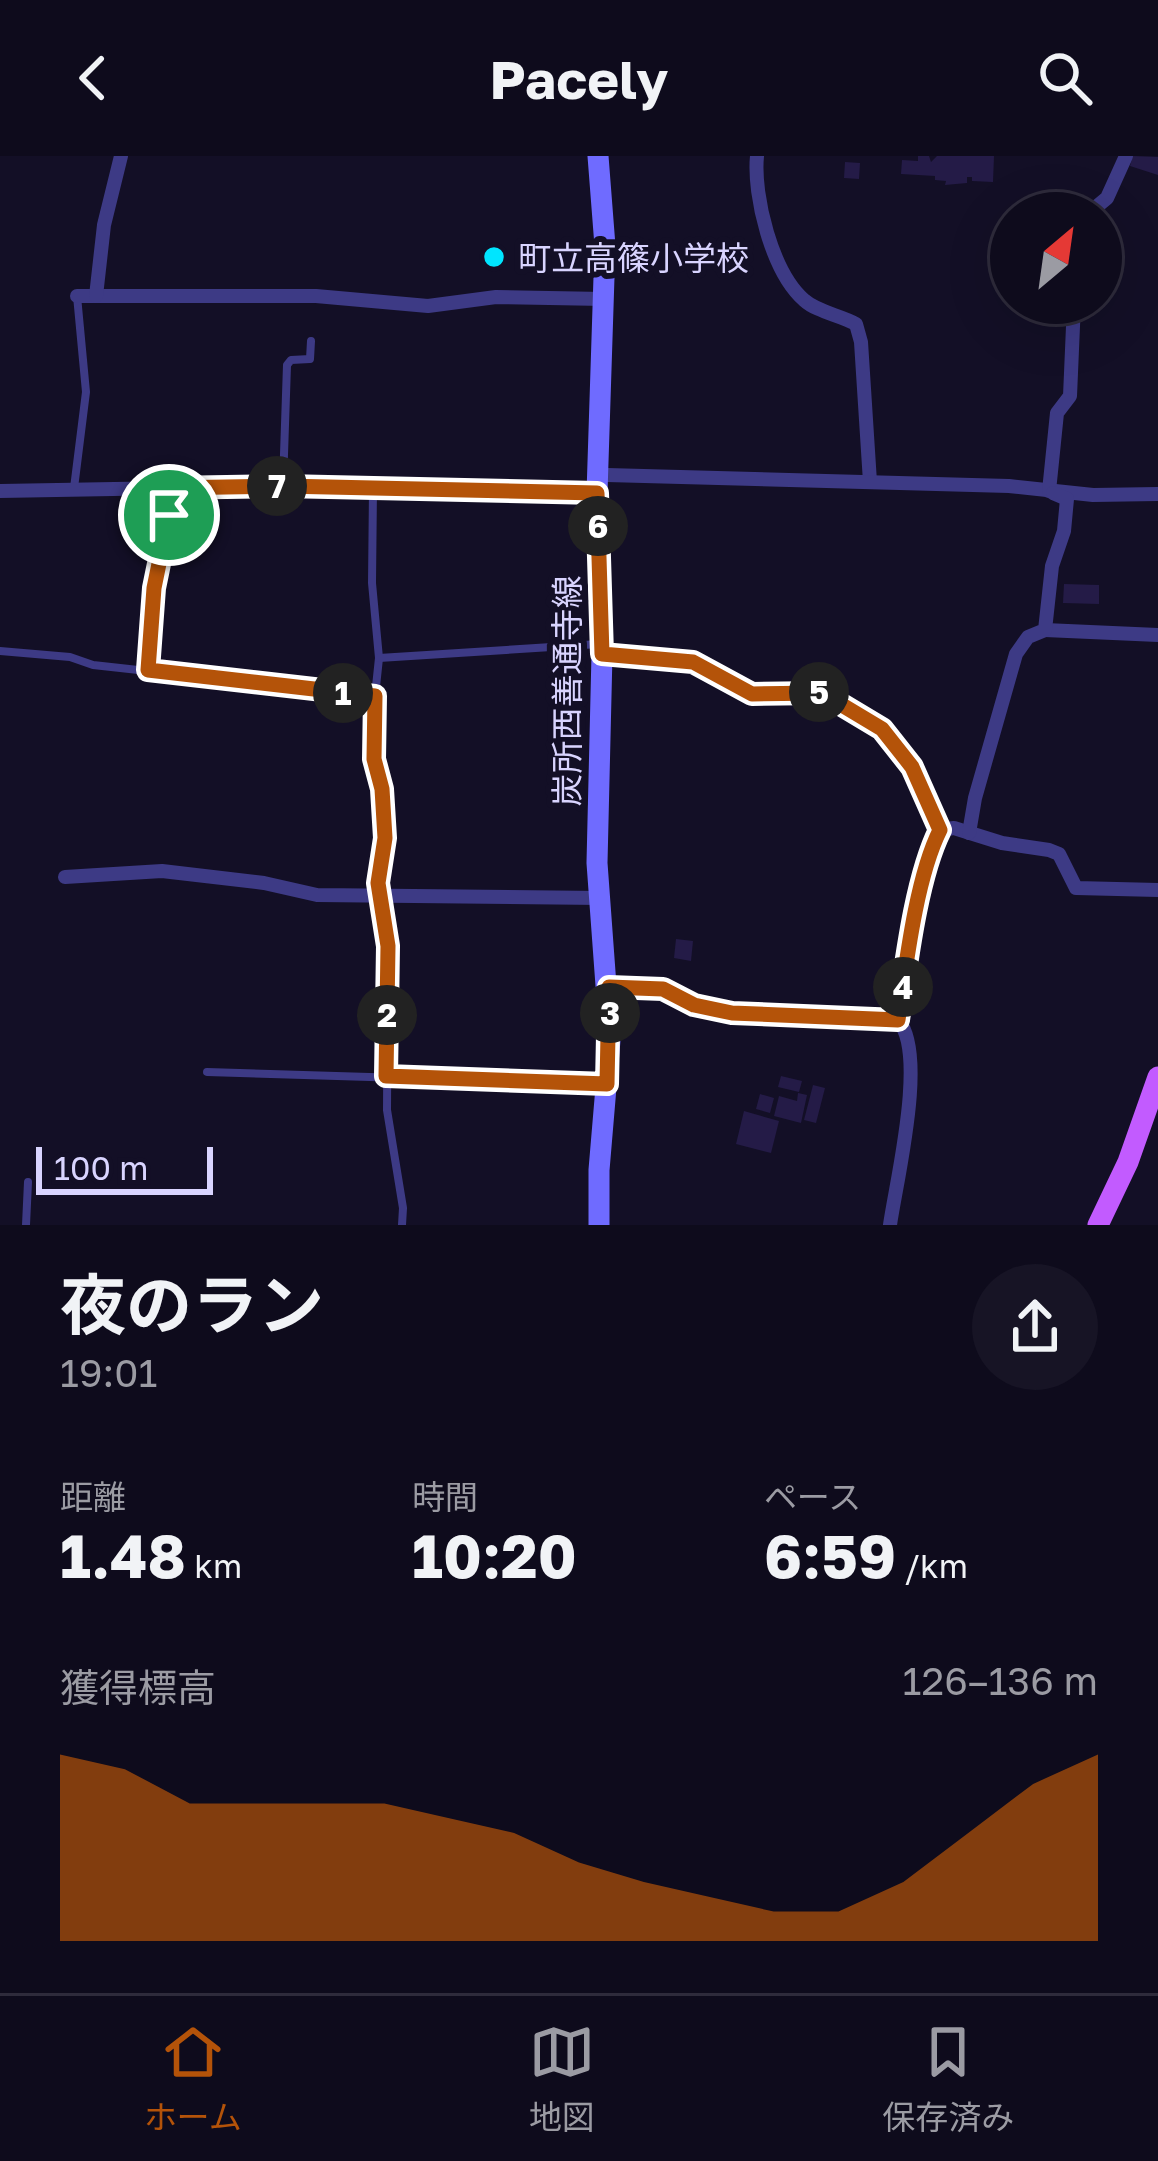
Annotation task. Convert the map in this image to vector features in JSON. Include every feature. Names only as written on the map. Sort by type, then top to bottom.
[{"type":"main road","name":"炭所西善通寺線","points":[[598,156],[605,245],[598,844],[609,987],[599,1225]]},
{"type":"main road","points":[[1098,1225],[1158,1077]]},
{"type":"street","points":[[96,296],[104,225],[121,156]]},
{"type":"street","points":[[757,156],[757,194],[782,268],[803,300],[856,324],[870,482]]},
{"type":"street","points":[[1110,192],[1126,156]]},
{"type":"street","points":[[77,296],[316,296],[428,306],[496,297],[604,299]]},
{"type":"street","points":[[1048,491],[1057,413],[1070,396],[1073,324]]},
{"type":"street","points":[[0,491],[870,482],[1158,494]]},
{"type":"street","points":[[1045,630],[1052,566],[1064,530],[1067,500],[1048,491]]},
{"type":"street","points":[[969,833],[1016,654],[1028,638],[1045,630],[1158,635]]},
{"type":"street","points":[[601,649],[693,662],[752,694],[822,693],[882,729],[912,767],[940,830],[929,858],[906,962],[898,1020]]},
{"type":"street","points":[[940,830],[954,828],[1059,854],[1076,888],[1158,890]]},
{"type":"street","points":[[65,877],[203,874],[317,896],[601,898]]},
{"type":"street","points":[[609,987],[663,989],[694,1005],[732,1013],[898,1020],[908,1049],[909,1120],[890,1225]]},
{"type":"lane","points":[[74,489],[86,392],[77,296]]},
{"type":"lane","points":[[283,486],[287,365],[291,360],[310,359],[310,341]]},
{"type":"lane","points":[[148,670],[154,588],[169,515],[167,488]]},
{"type":"lane","points":[[373,488],[372,584],[379,658],[374,759],[382,789],[385,838],[378,883],[388,946],[387,1110],[404,1208],[402,1225]]},
{"type":"lane","points":[[379,658],[601,649]]},
{"type":"lane","points":[[0,651],[375,696]]},
{"type":"lane","points":[[207,1072],[607,1084]]},
{"type":"lane","points":[[26,1225],[28,1182]]},
{"type":"building","points":[[918,156],[929,156],[931,162],[937,156],[994,156],[993,182],[967,177],[967,183],[945,185],[946,181],[935,180],[935,176],[901,174],[902,160],[918,161]]},
{"type":"building","points":[[1133,156],[1158,157],[1158,175],[1130,166]]},
{"type":"building","points":[[845,162],[860,163],[859,179],[844,178]]},
{"type":"building","points":[[1064,584],[1099,585],[1099,604],[1063,603]]},
{"type":"building","points":[[676,939],[693,941],[691,961],[674,958]]},
{"type":"building","points":[[781,1076],[802,1081],[799,1092],[778,1087]]},
{"type":"building","points":[[813,1085],[825,1088],[816,1123],[804,1120]]},
{"type":"building","points":[[798,1093],[807,1095],[801,1123],[774,1116],[779,1096],[797,1101]]},
{"type":"building","points":[[760,1094],[774,1098],[770,1113],[756,1109]]},
{"type":"building","points":[[744,1111],[779,1121],[771,1153],[736,1144]]},
{"type":"place","name":"町立高篠小学校","points":[[494,257]]},
{"type":"route","points":[[167,488],[597,493],[602,654],[693,662],[752,694],[822,693],[882,729],[912,767],[940,830],[929,858],[906,962],[898,1020],[732,1013],[694,1005],[663,989],[609,987],[607,1084],[386,1076],[388,946],[378,883],[385,838],[382,789],[374,759],[375,696],[148,670],[154,588],[169,515],[167,488]]}]
